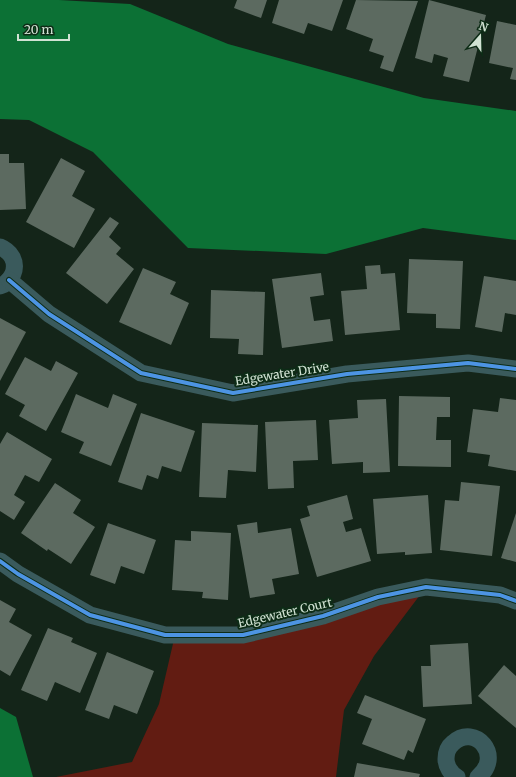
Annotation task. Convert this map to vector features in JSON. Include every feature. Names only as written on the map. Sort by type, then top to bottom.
[{"type":"street","name":"Edgewater Drive","points":[[0,246],[7,250],[12,257],[14,265],[13,273],[5,283],[49,314],[141,373],[233,393],[347,374],[468,363],[516,369]]},
{"type":"street","name":"Edgewater Court","points":[[0,561],[18,574],[90,615],[165,635],[243,635],[323,616],[378,597],[426,588],[500,595],[516,601]]},
{"type":"street","points":[[457,777],[449,770],[446,762],[446,753],[450,745],[456,740],[464,737],[473,737],[486,747],[489,755],[489,764],[485,771],[478,777]]},
{"type":"shaded area","points":[[0,0],[59,0],[130,4],[228,44],[424,98],[516,111],[516,240],[423,228],[326,254],[188,248],[93,152],[29,120],[0,119]]},
{"type":"shaded area","points":[[426,587],[374,656],[344,710],[336,777],[56,777],[132,762],[159,704],[175,635],[243,635]]},
{"type":"shaded area","points":[[0,708],[16,717],[33,777],[0,777]]},
{"type":"building","points":[[237,0],[267,0],[261,18],[234,8]]},
{"type":"building","points":[[279,0],[343,0],[332,31],[308,23],[304,34],[272,23]]},
{"type":"building","points":[[356,0],[418,1],[393,72],[380,68],[384,56],[369,51],[373,39],[346,29]]},
{"type":"building","points":[[429,0],[486,15],[469,82],[443,76],[448,58],[434,54],[432,63],[415,58]]},
{"type":"building","points":[[497,21],[516,25],[516,80],[510,79],[513,68],[489,63]]},
{"type":"building","points":[[0,154],[9,154],[9,163],[24,163],[26,209],[0,210]]},
{"type":"building","points":[[61,158],[85,171],[72,196],[95,209],[74,248],[26,222]]},
{"type":"building","points":[[110,217],[119,223],[109,237],[121,248],[116,254],[134,269],[107,304],[66,273]]},
{"type":"building","points":[[409,259],[463,261],[460,329],[436,328],[436,314],[407,313]]},
{"type":"building","points":[[380,265],[381,274],[395,273],[400,330],[345,335],[341,291],[367,289],[365,266]]},
{"type":"building","points":[[143,268],[176,282],[170,294],[189,303],[171,345],[119,322]]},
{"type":"building","points":[[321,273],[324,295],[310,297],[314,321],[330,319],[333,341],[282,348],[272,279]]},
{"type":"building","points":[[484,276],[516,281],[516,315],[505,313],[502,332],[475,327]]},
{"type":"building","points":[[211,290],[265,292],[263,355],[238,354],[239,339],[210,338]]},
{"type":"building","points":[[0,318],[26,332],[0,381]]},
{"type":"building","points":[[25,357],[51,371],[56,361],[78,373],[46,431],[19,416],[25,405],[5,394]]},
{"type":"building","points":[[76,394],[108,408],[113,394],[137,404],[111,466],[79,453],[84,442],[61,432]]},
{"type":"building","points":[[399,396],[450,397],[450,417],[437,417],[436,440],[451,440],[451,467],[398,466]]},
{"type":"building","points":[[500,398],[516,400],[516,471],[488,466],[490,455],[467,452],[473,409],[498,412]]},
{"type":"building","points":[[386,399],[390,472],[363,473],[363,462],[332,464],[329,420],[358,418],[357,400]]},
{"type":"building","points":[[141,413],[195,431],[181,472],[162,466],[158,479],[147,475],[142,490],[118,482]]},
{"type":"building","points":[[316,420],[318,460],[293,461],[294,488],[268,489],[265,422]]},
{"type":"building","points":[[202,423],[258,425],[256,472],[228,470],[226,498],[199,497]]},
{"type":"building","points":[[7,432],[52,459],[39,482],[25,475],[14,495],[25,502],[14,520],[0,511],[0,444]]},
{"type":"building","points":[[461,482],[500,486],[492,556],[440,550],[445,500],[459,501]]},
{"type":"building","points":[[55,483],[81,500],[73,513],[95,527],[71,564],[48,549],[47,551],[21,533]]},
{"type":"building","points":[[347,495],[353,519],[343,522],[346,532],[361,528],[371,561],[317,577],[300,519],[310,516],[307,506]]},
{"type":"building","points":[[428,495],[432,553],[405,555],[405,552],[377,554],[373,499]]},
{"type":"building","points":[[516,513],[516,562],[501,558]]},
{"type":"building","points":[[257,522],[258,533],[291,528],[299,574],[272,579],[275,594],[250,598],[237,525]]},
{"type":"building","points":[[108,523],[156,540],[144,574],[121,566],[115,584],[90,575]]},
{"type":"building","points":[[191,531],[231,533],[228,600],[202,598],[203,592],[172,590],[175,540],[191,541]]},
{"type":"building","points":[[0,600],[16,609],[9,622],[32,635],[10,676],[0,670]]},
{"type":"building","points":[[48,628],[73,638],[71,642],[97,653],[80,693],[55,682],[47,701],[21,690]]},
{"type":"building","points":[[468,643],[472,704],[423,707],[421,666],[431,666],[430,645]]},
{"type":"building","points":[[107,652],[154,671],[137,714],[114,705],[109,719],[85,710]]},
{"type":"building","points":[[504,665],[516,676],[516,728],[478,696]]},
{"type":"building","points":[[365,695],[426,719],[413,753],[408,750],[404,760],[362,744],[372,719],[357,713]]},
{"type":"building","points":[[357,763],[420,774],[419,777],[354,777]]},
{"type":"cycle path","points":[[9,280],[49,314],[141,373],[233,393],[347,374],[468,363],[516,369]]},
{"type":"cycle path","points":[[0,561],[18,574],[90,615],[165,635],[243,635],[323,616],[378,597],[426,587],[500,595],[516,601]]}]
